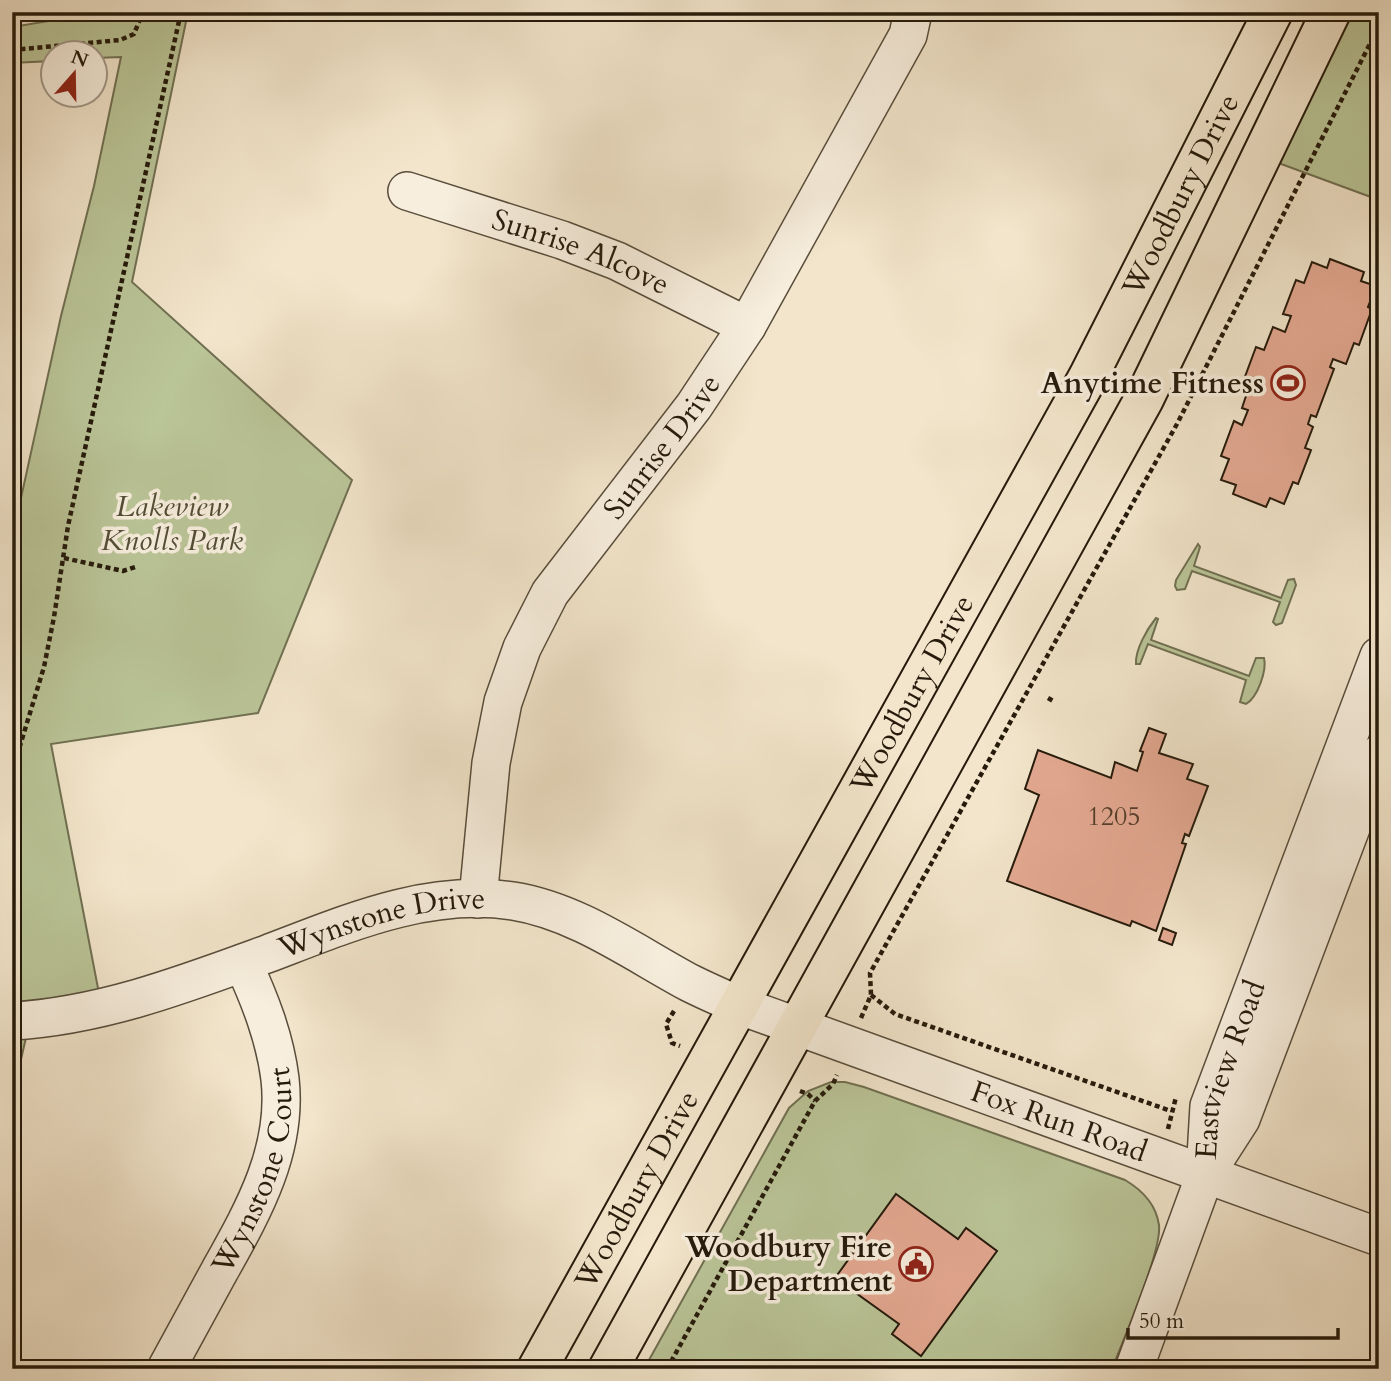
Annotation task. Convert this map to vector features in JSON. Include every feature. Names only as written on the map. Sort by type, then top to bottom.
[{"type":"main road","name":"Woodbury Drive","points":[[537,1369],[1088,377],[1273,12]]},
{"type":"main road","name":"Woodbury Drive","points":[[608,1369],[1144,399],[1331,12]]},
{"type":"street","name":"Sunrise Drive","points":[[478,899],[491,763],[503,702],[522,648],[550,593],[694,406],[747,326],[908,34],[913,12]]},
{"type":"street","name":"Sunrise Alcove","points":[[407,191],[562,240],[617,261],[747,326]]},
{"type":"street","name":"Eastview Road","points":[[1205,1175],[1209,1106],[1379,656]]},
{"type":"street","name":"Eastview Road","points":[[1205,1175],[1241,1119],[1379,754]]},
{"type":"street","name":"Wynstone Drive","points":[[12,1021],[43,1020],[102,1009],[243,963],[375,914],[421,902],[478,899],[514,901],[563,916],[738,1005]]},
{"type":"street","name":"Wynstone Court","points":[[166,1369],[254,1209],[269,1172],[280,1127],[281,1082],[274,1045],[260,999],[243,963]]},
{"type":"street","name":"Fox Run Road","points":[[738,1005],[1379,1237]]},
{"type":"street","points":[[1134,1369],[1205,1175]]},
{"type":"path","points":[[12,50],[120,40],[134,34],[143,12]]},
{"type":"path","points":[[12,772],[44,667],[68,526],[181,12]]},
{"type":"path","points":[[1171,1111],[895,1014],[871,995],[870,973],[1177,424],[1379,26]]},
{"type":"path","points":[[64,558],[122,571],[138,566]]},
{"type":"path","points":[[1048,698],[1055,702]]},
{"type":"path","points":[[667,1369],[815,1101],[833,1084]]},
{"type":"green space","name":"Lakeview Knolls Park","points":[[103,12],[188,12],[132,282],[352,480],[258,713],[51,744],[102,1009],[30,1020],[12,1099],[12,539],[61,316],[94,186],[121,57],[108,58],[108,38],[38,38],[38,62],[12,63],[12,27]]},
{"type":"green space","points":[[1331,12],[1379,12],[1379,200],[1262,157]]},
{"type":"green space","points":[[1198,544],[1200,547],[1194,566],[1281,598],[1288,580],[1294,579],[1296,585],[1282,623],[1276,625],[1273,622],[1280,602],[1192,571],[1185,589],[1177,590],[1176,580]]},
{"type":"green space","points":[[1156,618],[1158,619],[1151,640],[1249,676],[1256,658],[1264,658],[1261,683],[1250,701],[1246,704],[1240,702],[1246,680],[1148,644],[1140,664],[1136,664],[1142,640]]},
{"type":"green space","points":[[831,1082],[864,1087],[1125,1180],[1142,1193],[1157,1217],[1158,1237],[1148,1274],[1112,1369],[644,1369],[789,1108],[808,1091]]},
{"type":"building","points":[[1330,259],[1364,272],[1361,281],[1376,286],[1368,307],[1372,309],[1359,345],[1354,343],[1346,364],[1333,359],[1330,367],[1334,369],[1316,417],[1311,415],[1308,424],[1313,427],[1305,448],[1311,450],[1298,484],[1293,482],[1284,504],[1270,498],[1266,507],[1233,494],[1236,485],[1221,480],[1229,459],[1221,456],[1234,421],[1242,425],[1248,410],[1242,408],[1250,384],[1243,382],[1256,347],[1264,350],[1273,327],[1285,332],[1291,316],[1283,314],[1296,280],[1304,283],[1312,262],[1327,268]]},
{"type":"building","points":[[1149,728],[1166,734],[1159,753],[1193,764],[1187,779],[1208,786],[1189,836],[1185,834],[1182,843],[1186,844],[1156,931],[1132,921],[1130,926],[1007,881],[1039,795],[1025,789],[1038,750],[1111,778],[1115,762],[1137,771],[1143,752],[1140,751]]},
{"type":"building","points":[[1163,928],[1176,933],[1172,945],[1159,940]]},
{"type":"building","name":"Woodbury Fire Department","points":[[896,1194],[958,1239],[966,1228],[997,1251],[921,1356],[892,1334],[899,1324],[835,1278]]},
{"type":"place","name":"Anytime Fitness","points":[[1288,383]]},
{"type":"place","name":"Woodbury Fire Department","points":[[916,1264]]}]
